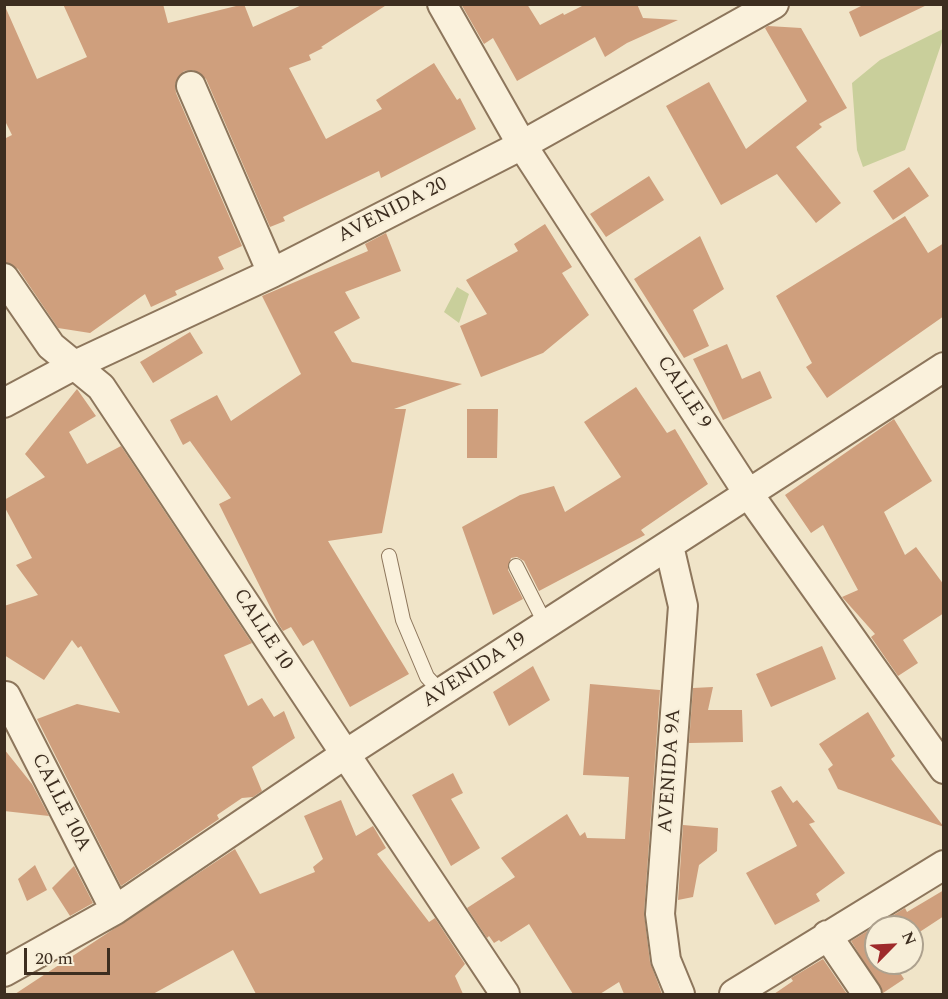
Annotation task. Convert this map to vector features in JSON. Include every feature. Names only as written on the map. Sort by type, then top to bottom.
[{"type":"street","name":"CALLE 9","points":[[442,4],[522,145],[748,493],[944,769]]},
{"type":"street","name":"AVENIDA 20","points":[[4,403],[73,366],[272,273],[522,145],[774,4]]},
{"type":"street","points":[[191,86],[272,273]]},
{"type":"street","name":"CALLE 10","points":[[4,278],[51,346],[101,387],[505,994]]},
{"type":"street","name":"AVENIDA 19","points":[[4,972],[115,910],[344,755],[944,367]]},
{"type":"street","name":"AVENIDA 9A","points":[[669,546],[682,606],[660,914],[666,960],[680,994]]},
{"type":"street","name":"CALLE 10A","points":[[6,696],[115,910]]},
{"type":"street","points":[[734,994],[944,865]]},
{"type":"street","points":[[827,935],[867,994]]},
{"type":"lane","points":[[389,556],[404,620],[428,677],[441,692]]},
{"type":"lane","points":[[516,566],[546,625]]},
{"type":"green space","points":[[943,29],[943,39],[905,150],[863,167],[857,150],[852,83],[880,60]]},
{"type":"green space","points":[[457,287],[469,294],[459,323],[444,312]]},
{"type":"building","points":[[4,4],[37,79],[87,57],[63,4],[163,4],[168,23],[244,4],[253,27],[304,4],[388,4],[309,55],[311,60],[289,68],[326,139],[382,109],[376,100],[434,63],[457,100],[460,98],[476,129],[381,178],[379,171],[283,217],[285,221],[270,227],[206,79],[193,70],[184,71],[175,84],[176,93],[242,246],[218,257],[224,269],[175,291],[177,295],[151,307],[145,294],[90,333],[58,328],[18,269],[4,262],[4,139],[12,135],[4,119]]},
{"type":"building","points":[[461,4],[527,4],[540,25],[586,4],[637,4],[643,18],[678,20],[627,43],[605,57],[595,37],[517,81],[493,38],[484,44]]},
{"type":"building","points":[[865,4],[929,4],[860,37],[849,12]]},
{"type":"building","points":[[768,26],[801,28],[847,108],[819,124],[822,127],[796,147],[841,203],[816,223],[777,174],[721,205],[666,106],[709,82],[746,149],[807,101],[765,28]]},
{"type":"building","points":[[909,167],[929,196],[893,220],[873,191]]},
{"type":"building","points":[[649,176],[664,200],[606,237],[590,214]]},
{"type":"building","points":[[905,216],[928,253],[944,243],[944,316],[827,398],[806,367],[812,363],[776,296]]},
{"type":"building","points":[[545,224],[572,267],[562,273],[589,315],[543,353],[481,377],[460,326],[487,314],[466,280],[518,251],[514,244]]},
{"type":"building","points":[[386,233],[401,271],[345,292],[360,318],[334,332],[352,362],[462,384],[394,409],[406,409],[382,533],[328,541],[409,674],[350,707],[313,640],[303,646],[291,627],[283,631],[279,625],[219,504],[231,498],[190,441],[183,445],[170,420],[217,395],[231,421],[301,374],[262,296],[368,251],[365,244]]},
{"type":"building","points":[[700,236],[724,289],[693,310],[709,346],[684,358],[634,279]]},
{"type":"building","points":[[190,332],[203,353],[153,383],[140,362]]},
{"type":"building","points":[[727,344],[742,379],[760,371],[772,398],[723,420],[693,359]]},
{"type":"building","points":[[636,387],[667,433],[675,429],[708,484],[641,530],[645,535],[539,591],[524,561],[517,557],[511,558],[508,570],[523,599],[493,615],[462,527],[520,495],[554,486],[565,512],[621,477],[584,422]]},
{"type":"building","points":[[77,389],[96,416],[69,432],[87,464],[121,446],[252,643],[224,655],[248,706],[262,698],[274,717],[284,711],[295,738],[252,767],[262,791],[253,797],[242,798],[217,815],[219,819],[121,886],[37,719],[77,704],[120,713],[81,646],[78,648],[72,640],[44,680],[4,655],[4,606],[38,595],[16,565],[32,558],[4,506],[4,500],[45,477],[25,454]]},
{"type":"building","points":[[467,409],[498,409],[497,458],[467,458]]},
{"type":"building","points":[[894,419],[932,481],[884,512],[905,555],[916,547],[944,585],[944,613],[903,640],[918,663],[898,676],[871,637],[875,634],[842,597],[858,590],[823,525],[811,533],[785,495]]},
{"type":"building","points":[[822,646],[836,679],[771,707],[756,674]]},
{"type":"building","points":[[533,666],[550,700],[509,726],[493,692]]},
{"type":"building","points":[[590,684],[660,690],[644,913],[650,962],[662,994],[624,994],[619,982],[600,994],[573,994],[529,924],[501,942],[499,940],[494,943],[489,936],[487,938],[467,908],[515,877],[501,858],[567,814],[580,836],[585,832],[587,838],[625,839],[629,777],[583,775]]},
{"type":"building","points":[[713,687],[708,710],[742,710],[743,742],[689,743],[693,688]]},
{"type":"building","points":[[868,712],[895,756],[891,759],[944,827],[838,789],[828,769],[833,765],[819,744]]},
{"type":"building","points":[[4,749],[32,784],[49,816],[4,811]]},
{"type":"building","points":[[453,773],[463,793],[451,799],[480,848],[451,866],[412,795]]},
{"type":"building","points":[[781,786],[793,803],[797,800],[815,822],[809,824],[845,873],[816,894],[820,901],[775,925],[746,873],[797,846],[771,791]]},
{"type":"building","points":[[341,800],[356,836],[373,826],[386,848],[377,854],[429,922],[435,918],[465,964],[455,976],[463,994],[256,994],[233,950],[153,994],[15,994],[235,849],[260,894],[315,872],[313,867],[323,859],[304,816]]},
{"type":"building","points":[[683,825],[718,828],[717,851],[699,865],[693,897],[678,900]]},
{"type":"building","points":[[35,865],[47,890],[27,901],[18,879]]},
{"type":"building","points":[[74,866],[93,903],[70,916],[52,888]]},
{"type":"building","points":[[944,890],[944,916],[924,929],[924,915],[894,915],[905,908],[907,912]]},
{"type":"building","points":[[864,933],[864,962],[851,941]]},
{"type":"building","points":[[823,959],[847,994],[774,994],[793,981],[791,978]]},
{"type":"building","points":[[872,975],[902,975],[904,979],[883,993]]}]
